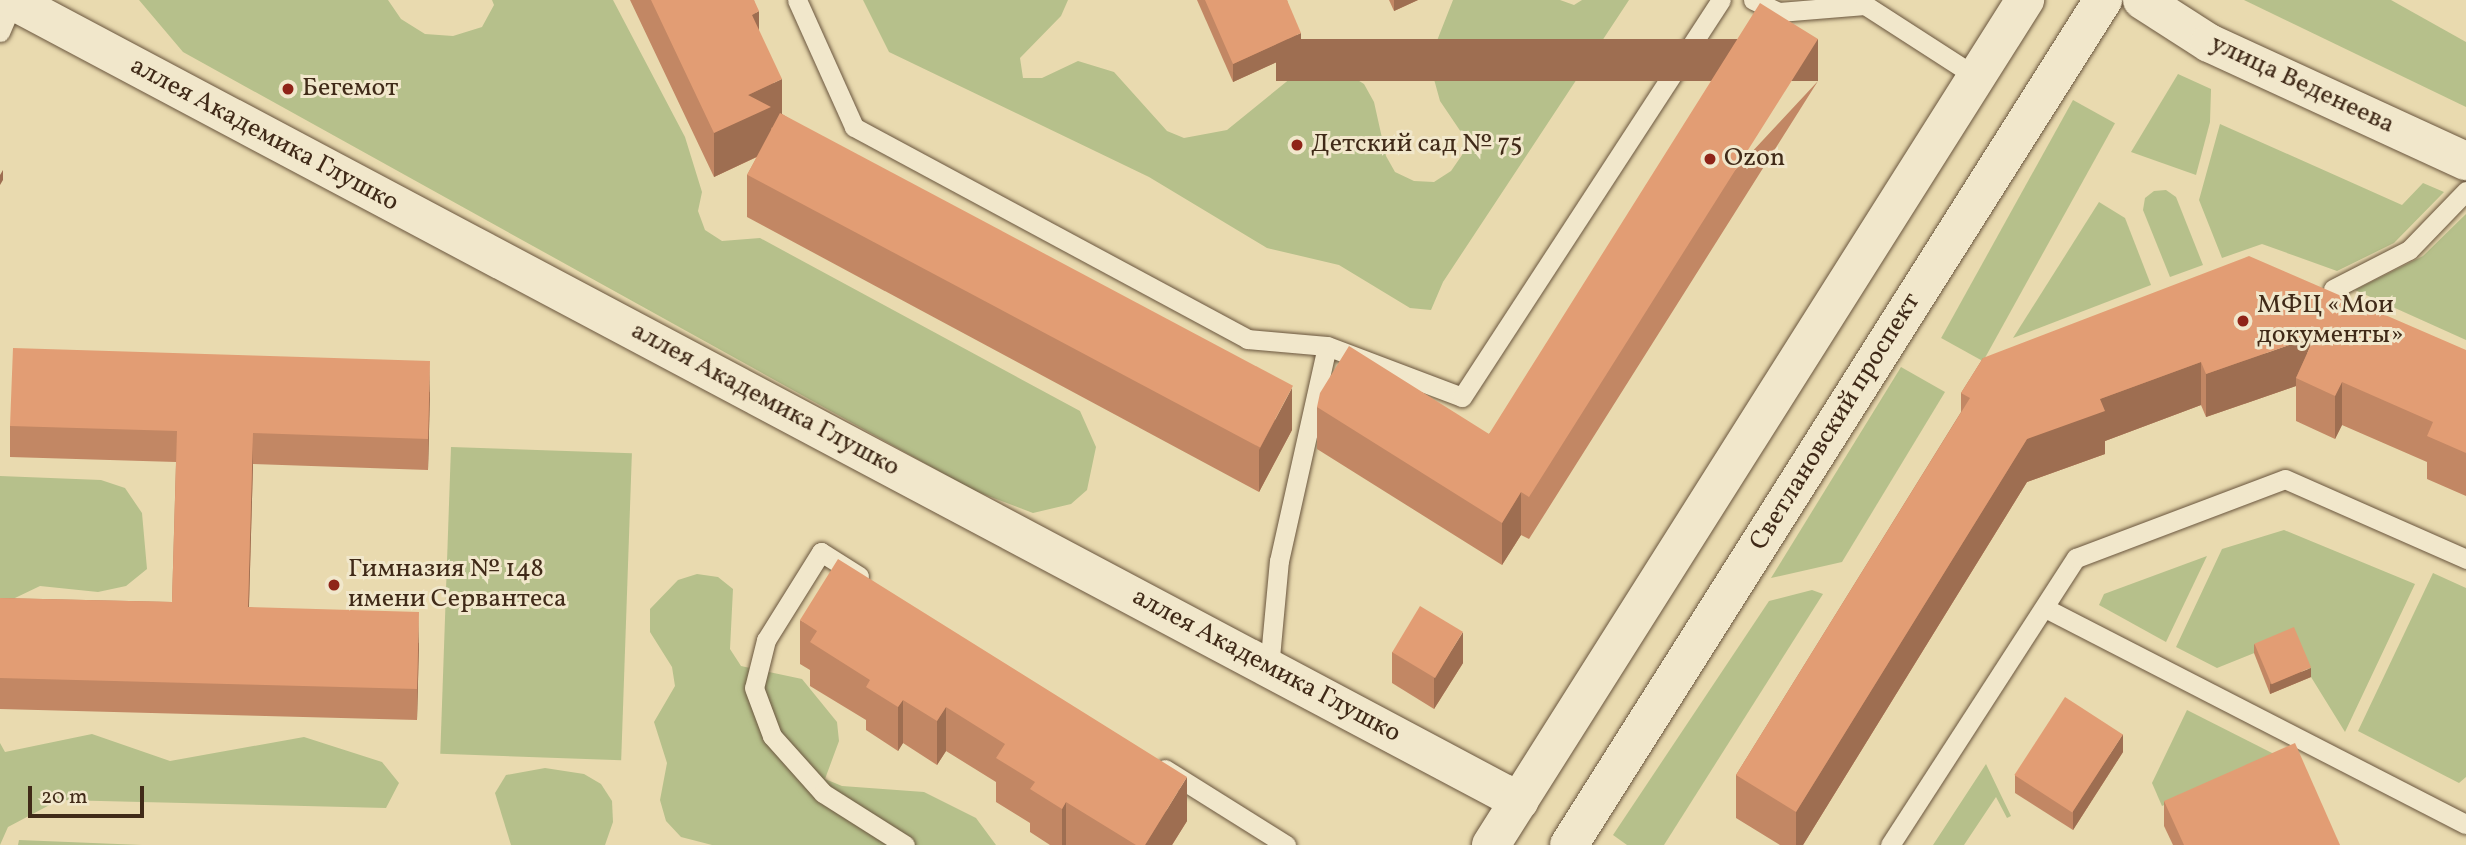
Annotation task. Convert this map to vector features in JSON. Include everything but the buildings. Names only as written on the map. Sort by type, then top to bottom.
[{"type":"street","points":[[1491,845],[2025,0]]},
{"type":"street","name":"Светлановский проспект","points":[[1580,842],[2103,0]]},
{"type":"street","name":"улица Веденеева","points":[[2142,0],[2209,43],[2466,160]]},
{"type":"street","name":"аллея Академика Глушко","points":[[8,11],[1519,801]]},
{"type":"lane","points":[[797,0],[854,127],[1247,339],[1327,346],[1462,397],[1721,0]]},
{"type":"lane","points":[[1753,0],[1779,12],[1865,5],[1975,76]]},
{"type":"lane","points":[[2333,289],[2409,250],[2466,191]]},
{"type":"lane","points":[[1269,668],[1279,561],[1327,346]]},
{"type":"lane","points":[[1891,845],[2076,558],[2285,479],[2466,559]]},
{"type":"lane","points":[[878,588],[821,552],[766,640],[754,688],[772,736],[823,793],[905,845]]},
{"type":"lane","points":[[2045,608],[2466,824]]},
{"type":"lane","points":[[1142,755],[1286,845]]},
{"type":"green space","points":[[139,0],[388,0],[401,19],[425,34],[453,36],[482,27],[494,5],[492,0],[613,0],[685,137],[702,192],[698,211],[705,230],[722,241],[760,238],[1080,411],[1096,447],[1087,490],[1071,504],[1033,513],[975,491],[183,52]]},
{"type":"green space","name":"Детский сад № 75","points":[[863,0],[1068,0],[1061,16],[1020,58],[1023,78],[1042,78],[1078,61],[1114,72],[1167,131],[1184,138],[1227,130],[1291,78],[1329,70],[1348,74],[1364,84],[1374,102],[1386,156],[1395,172],[1414,181],[1434,182],[1451,171],[1462,155],[1463,135],[1440,101],[1429,61],[1453,0],[1560,0],[1574,5],[1582,0],[1629,0],[1443,282],[1431,310],[1410,308],[1339,265],[1267,248],[1149,177],[889,52]]},
{"type":"green space","points":[[2244,0],[2391,0],[2466,42],[2466,107]]},
{"type":"green space","points":[[2178,74],[2211,89],[2210,122],[2196,175],[2131,152]]},
{"type":"green space","points":[[2073,100],[2115,123],[1983,361],[1941,338]]},
{"type":"green space","points":[[2220,124],[2402,205],[2423,183],[2444,192],[2394,243],[2337,271],[2262,244],[2222,258],[2199,200]]},
{"type":"green space","points":[[2166,190],[2176,197],[2203,265],[2170,277],[2143,210],[2145,198],[2154,191]]},
{"type":"green space","points":[[2099,202],[2125,218],[2151,285],[2013,338]]},
{"type":"green space","points":[[2466,214],[2466,340],[2355,290],[2423,256]]},
{"type":"green space","points":[[1901,367],[1945,392],[1842,562],[1771,578]]},
{"type":"green space","points":[[451,447],[632,453],[621,760],[440,754]]},
{"type":"green space","points":[[0,476],[101,480],[125,488],[142,513],[147,569],[126,586],[98,592],[40,586],[15,598],[0,639]]},
{"type":"green space","points":[[2284,530],[2415,584],[2345,732],[2311,677],[2294,637],[2217,668],[2176,647],[2222,549]]},
{"type":"green space","points":[[2207,556],[2166,642],[2099,605],[2104,594]]},
{"type":"green space","points":[[2433,573],[2466,588],[2466,777],[2459,783],[2358,731]]},
{"type":"green space","points":[[697,574],[718,577],[733,589],[730,649],[741,666],[802,679],[837,722],[839,741],[825,779],[842,786],[924,792],[976,818],[996,845],[712,845],[681,837],[666,821],[660,800],[667,763],[654,722],[675,686],[672,667],[650,632],[650,609],[678,580]]},
{"type":"green space","points":[[1812,590],[1823,594],[1664,845],[1627,845],[1613,835],[1769,601]]},
{"type":"green space","points":[[2187,710],[2276,755],[2162,806],[2152,783]]},
{"type":"green space","points":[[92,734],[170,761],[304,737],[382,762],[399,783],[386,808],[59,800],[8,827],[0,845],[0,743],[5,752]]},
{"type":"green space","points":[[1986,764],[2011,816],[2007,818],[1996,797],[1964,845],[1933,845]]},
{"type":"green space","points":[[545,768],[584,774],[601,784],[612,801],[613,822],[605,845],[511,845],[495,793],[506,775]]},
{"type":"green space","points":[[19,840],[142,845],[18,845]]},
{"type":"place","name":"Бегемот","points":[[288,89]]},
{"type":"place","name":"Детский сад № 75","points":[[1297,145]]},
{"type":"place","name":"Ozon","points":[[1710,159]]},
{"type":"place","name":"МФЦ «Мои документы»","points":[[2243,321]]},
{"type":"place","name":"Гимназия № 148 имени Сервантеса","points":[[334,585]]}]
